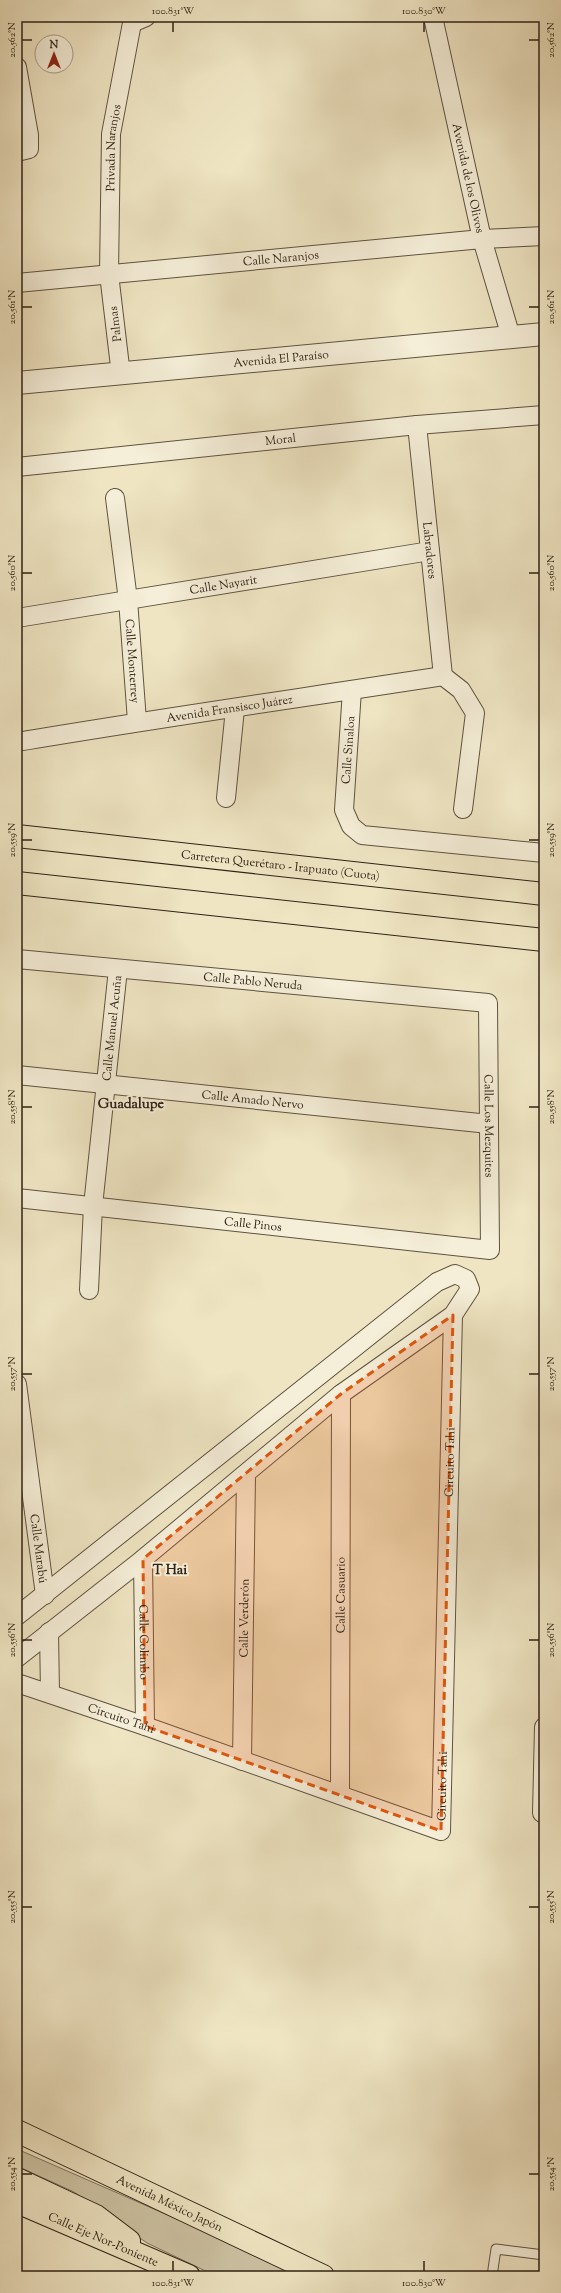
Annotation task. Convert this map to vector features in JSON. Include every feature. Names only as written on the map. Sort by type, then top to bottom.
[{"type":"main road","name":"Carretera Querétaro - Irapuato (Cuota)","points":[[17,836],[544,894]]},
{"type":"main road","points":[[17,883],[544,940]]},
{"type":"main road","name":"Avenida México Japón","points":[[17,2131],[323,2276]]},
{"type":"main road","name":"Calle Eje Nor-Poniente","points":[[17,2180],[96,2216],[153,2260]]},
{"type":"main road","name":"Calle Eje Nor-Poniente","points":[[17,2202],[153,2260]]},
{"type":"main road","points":[[153,2260],[189,2276]]},
{"type":"street","name":"Avenida de los Olivos","points":[[433,17],[482,239],[510,337]]},
{"type":"street","name":"Privada Naranjos","points":[[109,274],[111,134],[139,20]]},
{"type":"street","points":[[17,67],[29,135],[29,149],[17,152]]},
{"type":"street","name":"Calle Naranjos","points":[[17,282],[482,239],[544,236]]},
{"type":"street","name":"Palmas","points":[[109,274],[121,374]]},
{"type":"street","name":"Avenida El Paraíso","points":[[17,383],[544,334]]},
{"type":"street","name":"Moral","points":[[17,467],[417,426],[544,415]]},
{"type":"street","name":"Labradores","points":[[417,426],[443,676]]},
{"type":"street","name":"Calle Monterrey","points":[[115,498],[128,600],[137,722]]},
{"type":"street","name":"Calle Nayarit","points":[[17,618],[430,551]]},
{"type":"street","points":[[443,676],[461,690],[475,714],[463,809]]},
{"type":"street","name":"Avenida Fransisco Juárez","points":[[17,742],[137,722],[236,709],[443,676]]},
{"type":"street","name":"Calle Sinaloa","points":[[352,690],[344,810],[351,826],[362,835],[544,853]]},
{"type":"street","points":[[226,798],[236,709]]},
{"type":"street","name":"Calle Pablo Neruda","points":[[17,959],[488,1003]]},
{"type":"street","name":"Calle Manuel Acuña","points":[[89,1290],[93,1206],[118,969]]},
{"type":"street","name":"Calle Los Mezquites","points":[[488,1003],[490,1250]]},
{"type":"street","name":"Calle Amado Nervo","points":[[17,1075],[489,1124]]},
{"type":"street","name":"Calle Pinos","points":[[17,1198],[490,1250]]},
{"type":"street","points":[[17,1616],[437,1282],[455,1274],[466,1279],[470,1289],[453,1315],[342,1394],[143,1559],[17,1658]]},
{"type":"street","name":"Circuito Tahi","points":[[17,1683],[145,1726],[441,1831],[453,1315]]},
{"type":"street","name":"Calle Marabú","points":[[17,1384],[45,1595]]},
{"type":"street","name":"Calle Casuario","points":[[340,1795],[342,1394]]},
{"type":"street","name":"Calle Verderón","points":[[242,1761],[246,1475]]},
{"type":"street","name":"Calle Colimbo","points":[[143,1559],[145,1726]]},
{"type":"street","points":[[49,1632],[50,1693]]},
{"type":"street","points":[[542,1813],[544,1727]]},
{"type":"lane","points":[[492,2276],[496,2249],[544,2255]]},
{"type":"highlighted area","points":[[453,1315],[441,1831],[145,1726],[143,1559],[341,1394]]},
{"type":"shaded area","points":[[17,2149],[307,2276],[216,2276],[147,2243],[74,2192],[17,2166]]},
{"type":"district","name":"Guadalupe","points":[[131,1103]]},
{"type":"district","name":"T Hai","points":[[170,1569]]}]
